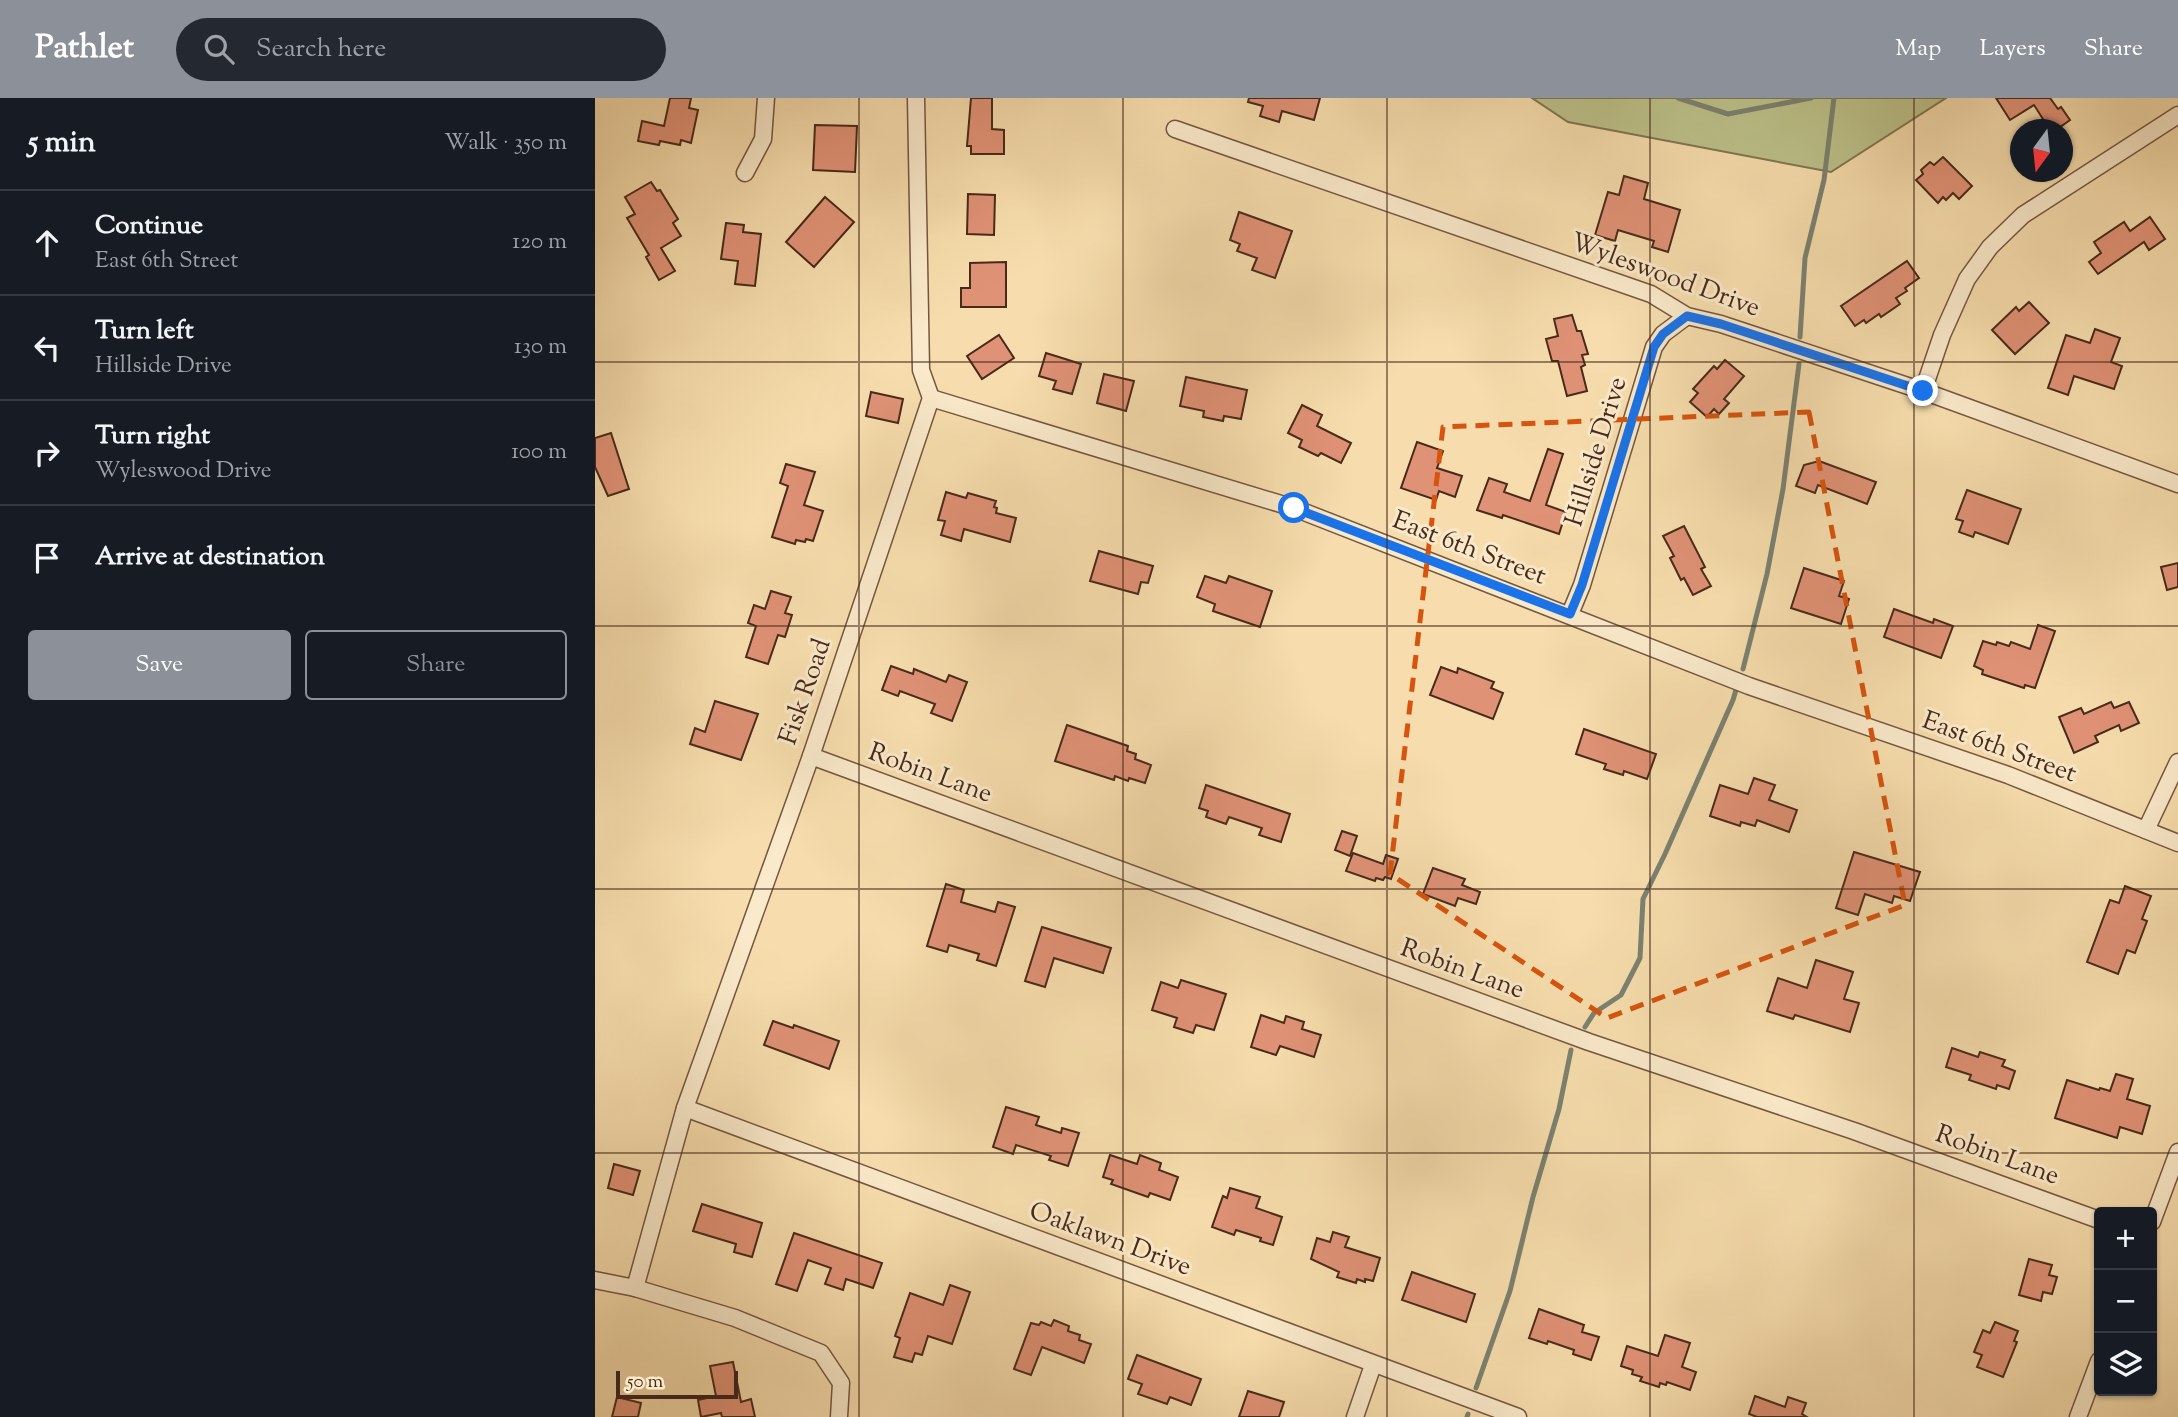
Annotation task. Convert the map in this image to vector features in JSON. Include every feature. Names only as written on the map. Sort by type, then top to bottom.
[{"type":"street","points":[[745,173],[763,139],[766,98]]},
{"type":"street","points":[[916,98],[921,370],[931,398]]},
{"type":"street","points":[[1923,391],[1942,335],[1967,279],[1990,247],[2023,215],[2178,115]]},
{"type":"street","name":"Wyleswood Drive","points":[[1175,128],[1651,294],[1687,316],[1721,324],[1923,391],[2178,484]]},
{"type":"street","name":"Hillside Drive","points":[[1570,614],[1582,585],[1654,347],[1663,334],[1687,316]]},
{"type":"street","name":"East 6th Street","points":[[931,398],[1294,508],[1749,686],[2008,775],[2178,843]]},
{"type":"street","name":"Fisk Road","points":[[635,1288],[685,1108],[811,756],[931,398]]},
{"type":"street","name":"Robin Lane","points":[[811,756],[1589,1042],[1854,1131],[2094,1218]]},
{"type":"street","points":[[2146,830],[2178,762]]},
{"type":"street","name":"Oaklawn Drive","points":[[685,1108],[1518,1417]]},
{"type":"street","points":[[2157,1209],[2178,1152]]},
{"type":"street","points":[[595,1280],[635,1288],[735,1318],[821,1353],[841,1383],[839,1417]]},
{"type":"street","points":[[1355,1417],[1373,1365]]},
{"type":"street","points":[[2078,1417],[2094,1374]]},
{"type":"highlighted area","points":[[1809,412],[1905,905],[1607,1018],[1390,874],[1443,427]]},
{"type":"green space","points":[[1532,98],[1946,98],[1831,172],[1568,122]]},
{"type":"building","points":[[670,98],[691,98],[689,108],[698,110],[691,143],[681,140],[680,145],[660,141],[659,145],[638,141],[642,121],[664,126]]},
{"type":"building","points":[[971,98],[992,98],[992,129],[1004,130],[1004,154],[971,154],[971,146],[967,146]]},
{"type":"building","points":[[1249,98],[1320,98],[1314,120],[1282,111],[1279,122],[1260,116],[1263,106],[1248,102]]},
{"type":"building","points":[[1996,98],[2050,98],[2069,119],[2043,119],[2034,105],[2010,120]]},
{"type":"building","points":[[815,125],[857,126],[855,172],[813,170]]},
{"type":"building","points":[[1943,157],[1972,186],[1959,199],[1953,193],[1946,200],[1943,197],[1938,203],[1916,180],[1923,174],[1921,170],[1930,162],[1934,165]]},
{"type":"building","points":[[1624,176],[1648,183],[1644,199],[1680,210],[1668,252],[1652,247],[1654,241],[1618,230],[1615,241],[1595,235],[1608,192],[1619,195]]},
{"type":"building","points":[[651,182],[657,191],[660,190],[678,219],[673,223],[681,236],[661,248],[675,271],[659,280],[646,257],[649,255],[627,218],[635,214],[625,197]]},
{"type":"building","points":[[968,194],[995,195],[994,235],[967,234]]},
{"type":"building","points":[[825,197],[854,222],[814,267],[786,242]]},
{"type":"building","points":[[1239,212],[1292,231],[1275,278],[1252,270],[1257,258],[1237,251],[1240,244],[1230,240]]},
{"type":"building","points":[[2150,217],[2165,239],[2149,250],[2144,242],[2098,274],[2089,262],[2101,253],[2094,242],[2124,222],[2130,231]]},
{"type":"building","points":[[726,223],[744,225],[743,232],[761,234],[755,286],[735,284],[738,261],[721,259]]},
{"type":"building","points":[[1907,261],[1919,278],[1896,298],[1900,304],[1881,317],[1879,314],[1866,323],[1864,320],[1855,326],[1841,306]]},
{"type":"building","points":[[1006,262],[1006,307],[961,307],[961,288],[970,288],[970,263]]},
{"type":"building","points":[[2029,302],[2049,323],[2015,354],[1992,330],[2016,307],[2019,311]]},
{"type":"building","points":[[1572,315],[1577,331],[1581,331],[1588,354],[1582,355],[1585,365],[1581,367],[1587,391],[1567,396],[1558,361],[1552,361],[1546,339],[1558,336],[1554,319]]},
{"type":"building","points":[[2095,329],[2120,338],[2111,362],[2122,366],[2114,389],[2074,376],[2068,395],[2048,388],[2066,335],[2090,343]]},
{"type":"building","points":[[999,335],[1014,358],[982,379],[967,356]]},
{"type":"building","points":[[1046,353],[1081,364],[1072,394],[1053,389],[1056,381],[1039,376]]},
{"type":"building","points":[[1725,360],[1744,376],[1724,399],[1729,403],[1719,414],[1714,409],[1707,417],[1690,402],[1698,393],[1693,389],[1714,366],[1717,369]]},
{"type":"building","points":[[1104,374],[1134,381],[1126,411],[1097,403]]},
{"type":"building","points":[[1186,377],[1247,390],[1241,419],[1224,416],[1223,421],[1203,417],[1204,411],[1180,406]]},
{"type":"building","points":[[871,392],[903,399],[898,423],[866,416]]},
{"type":"building","points":[[1302,405],[1322,415],[1317,426],[1351,443],[1341,463],[1321,453],[1318,456],[1299,447],[1302,440],[1288,433]]},
{"type":"building","points":[[611,433],[629,489],[608,496],[595,467],[595,438]]},
{"type":"building","points":[[1417,442],[1443,451],[1437,468],[1462,476],[1455,497],[1439,491],[1436,500],[1401,488]]},
{"type":"building","points":[[1548,449],[1563,454],[1546,505],[1566,512],[1559,534],[1503,515],[1502,518],[1477,510],[1489,478],[1507,484],[1504,492],[1530,501]]},
{"type":"building","points":[[1819,461],[1876,482],[1867,504],[1818,485],[1815,493],[1796,486],[1804,465]]},
{"type":"building","points":[[786,464],[815,472],[804,505],[823,511],[813,541],[796,540],[795,544],[772,537],[788,486],[780,483]]},
{"type":"building","points":[[1967,490],[2021,509],[2008,544],[1975,532],[1973,537],[1959,532],[1963,521],[1956,519]]},
{"type":"building","points":[[946,492],[966,498],[968,493],[996,501],[996,513],[1016,518],[1010,542],[964,529],[961,541],[941,535],[945,521],[938,520]]},
{"type":"building","points":[[1684,526],[1705,567],[1701,569],[1711,586],[1693,595],[1684,578],[1681,580],[1670,558],[1674,556],[1663,536]]},
{"type":"building","points":[[1099,551],[1153,566],[1148,583],[1141,582],[1138,594],[1090,581]]},
{"type":"building","points":[[2178,563],[2178,587],[2167,590],[2161,567]]},
{"type":"building","points":[[1804,568],[1844,581],[1839,596],[1849,599],[1841,624],[1791,608]]},
{"type":"building","points":[[1205,576],[1226,583],[1229,576],[1272,591],[1260,627],[1213,611],[1215,604],[1197,597]]},
{"type":"building","points":[[771,591],[791,597],[785,613],[792,615],[785,637],[778,635],[768,664],[746,657],[756,626],[748,623],[754,605],[765,609]]},
{"type":"building","points":[[1894,609],[1933,623],[1934,619],[1953,626],[1941,658],[1884,637]]},
{"type":"building","points":[[2038,625],[2055,631],[2035,688],[2025,685],[2024,688],[1982,674],[1983,670],[1974,666],[1983,641],[2009,646],[2011,642],[2030,649]]},
{"type":"building","points":[[891,666],[913,674],[914,669],[946,682],[949,675],[967,682],[952,721],[931,713],[935,704],[900,691],[898,696],[882,690]]},
{"type":"building","points":[[1441,667],[1457,673],[1458,668],[1494,682],[1491,688],[1503,693],[1493,719],[1430,695]]},
{"type":"building","points":[[715,701],[758,714],[741,760],[690,744],[695,728],[705,732]]},
{"type":"building","points":[[2111,702],[2114,708],[2129,702],[2139,723],[2121,731],[2119,725],[2095,736],[2098,742],[2074,753],[2059,717],[2081,708],[2084,714]]},
{"type":"building","points":[[1067,725],[1128,746],[1127,751],[1136,754],[1135,759],[1151,765],[1145,783],[1115,776],[1114,780],[1055,761]]},
{"type":"building","points":[[1584,729],[1656,754],[1647,779],[1624,771],[1623,775],[1604,769],[1606,764],[1576,754]]},
{"type":"building","points":[[1754,778],[1775,785],[1769,800],[1797,810],[1789,832],[1757,820],[1755,826],[1741,822],[1740,826],[1710,816],[1720,785],[1748,794]]},
{"type":"building","points":[[1206,785],[1290,814],[1281,842],[1259,835],[1262,828],[1229,817],[1226,824],[1206,817],[1208,811],[1199,808]]},
{"type":"building","points":[[1342,831],[1357,836],[1350,856],[1335,850]]},
{"type":"building","points":[[1854,852],[1920,872],[1910,901],[1894,896],[1892,903],[1865,894],[1858,915],[1836,908]]},
{"type":"building","points":[[1353,853],[1383,864],[1386,855],[1398,859],[1391,879],[1376,878],[1375,881],[1346,871]]},
{"type":"building","points":[[1433,868],[1465,879],[1462,885],[1480,892],[1476,904],[1458,898],[1455,906],[1423,894]]},
{"type":"building","points":[[946,884],[964,890],[961,902],[995,912],[998,902],[1015,907],[996,966],[977,960],[979,954],[949,945],[947,952],[927,946]]},
{"type":"building","points":[[2125,886],[2151,896],[2142,919],[2147,921],[2135,953],[2127,950],[2118,974],[2087,962],[2110,900],[2119,903]]},
{"type":"building","points":[[1042,927],[1111,948],[1103,973],[1054,958],[1045,987],[1025,981]]},
{"type":"building","points":[[1816,960],[1853,972],[1844,999],[1859,1003],[1850,1032],[1795,1015],[1793,1019],[1767,1011],[1778,978],[1807,988]]},
{"type":"building","points":[[1181,980],[1226,994],[1214,1030],[1196,1025],[1193,1033],[1174,1027],[1177,1018],[1152,1010],[1161,982],[1178,988]]},
{"type":"building","points":[[1261,1015],[1284,1023],[1286,1016],[1304,1022],[1302,1029],[1321,1035],[1314,1057],[1280,1046],[1276,1055],[1251,1047]]},
{"type":"building","points":[[773,1021],[793,1028],[794,1025],[839,1041],[829,1069],[764,1045]]},
{"type":"building","points":[[1952,1048],[1978,1057],[1980,1052],[2005,1060],[2002,1066],[2015,1071],[2009,1089],[1997,1085],[1996,1089],[1969,1080],[1971,1075],[1946,1067]]},
{"type":"building","points":[[2116,1074],[2133,1079],[2127,1099],[2150,1106],[2142,1134],[2120,1127],[2117,1138],[2055,1118],[2067,1080],[2110,1091]]},
{"type":"building","points":[[1006,1107],[1039,1117],[1036,1125],[1061,1133],[1062,1128],[1079,1133],[1068,1166],[1049,1160],[1051,1156],[1016,1145],[1013,1154],[993,1147]]},
{"type":"building","points":[[1110,1155],[1137,1164],[1140,1155],[1161,1163],[1159,1170],[1178,1177],[1170,1200],[1150,1193],[1148,1197],[1111,1184],[1113,1180],[1103,1177]]},
{"type":"building","points":[[614,1164],[640,1171],[633,1195],[608,1188]]},
{"type":"building","points":[[1230,1188],[1260,1197],[1256,1208],[1282,1217],[1273,1245],[1236,1230],[1234,1235],[1212,1227],[1223,1196],[1227,1198]]},
{"type":"building","points":[[702,1204],[762,1223],[752,1257],[734,1252],[736,1244],[693,1231]]},
{"type":"building","points":[[1333,1232],[1349,1237],[1345,1247],[1380,1258],[1373,1281],[1357,1279],[1356,1283],[1337,1277],[1339,1272],[1311,1259],[1317,1238],[1330,1242]]},
{"type":"building","points":[[794,1233],[882,1263],[873,1288],[846,1279],[843,1290],[825,1284],[831,1268],[808,1260],[797,1291],[776,1284]]},
{"type":"building","points":[[2029,1259],[2052,1265],[2049,1275],[2057,1277],[2052,1294],[2043,1292],[2041,1301],[2019,1295]]},
{"type":"building","points":[[1412,1272],[1475,1294],[1466,1322],[1402,1300]]},
{"type":"building","points":[[950,1285],[970,1292],[952,1344],[928,1336],[922,1355],[915,1353],[912,1362],[894,1357],[900,1338],[895,1336],[910,1293],[943,1305]]},
{"type":"building","points":[[1539,1309],[1584,1325],[1582,1332],[1599,1337],[1591,1360],[1573,1354],[1574,1350],[1529,1338]]},
{"type":"building","points":[[1054,1320],[1069,1326],[1068,1331],[1080,1335],[1079,1340],[1091,1344],[1084,1363],[1042,1347],[1031,1375],[1014,1369],[1031,1323],[1039,1325],[1041,1322],[1051,1326]]},
{"type":"building","points":[[1995,1322],[2018,1331],[2014,1341],[2017,1342],[2003,1377],[1977,1367],[1982,1355],[1974,1352],[1983,1330],[1990,1333]]},
{"type":"building","points":[[1665,1335],[1690,1343],[1682,1367],[1696,1372],[1690,1390],[1667,1382],[1666,1385],[1660,1383],[1659,1387],[1640,1381],[1642,1377],[1621,1366],[1627,1346],[1658,1356]]},
{"type":"building","points":[[1137,1355],[1201,1379],[1191,1405],[1170,1397],[1167,1404],[1138,1394],[1142,1384],[1128,1379]]},
{"type":"building","points":[[733,1362],[741,1402],[751,1399],[755,1417],[722,1417],[721,1413],[701,1417],[698,1400],[716,1396],[710,1366]]},
{"type":"building","points":[[1248,1391],[1284,1402],[1279,1417],[1239,1417]]},
{"type":"building","points":[[1755,1396],[1785,1407],[1788,1397],[1806,1403],[1802,1414],[1807,1417],[1757,1417],[1749,1414]]},
{"type":"building","points":[[617,1397],[641,1403],[638,1417],[612,1417]]},
{"type":"waterway","points":[[1678,98],[1728,114],[1811,98]]},
{"type":"waterway","points":[[1800,337],[1805,258],[1824,180],[1834,98]]},
{"type":"waterway","points":[[1743,669],[1767,574],[1783,489],[1799,364]]},
{"type":"waterway","points":[[1585,1027],[1594,1013],[1621,995],[1640,958],[1643,899],[1733,700],[1738,683]]},
{"type":"waterway","points":[[1476,1388],[1510,1291],[1533,1197],[1559,1109],[1571,1050]]},
{"type":"route","points":[[1294,508],[1570,614],[1582,585],[1654,347],[1663,334],[1687,316],[1721,324],[1923,391]]}]
